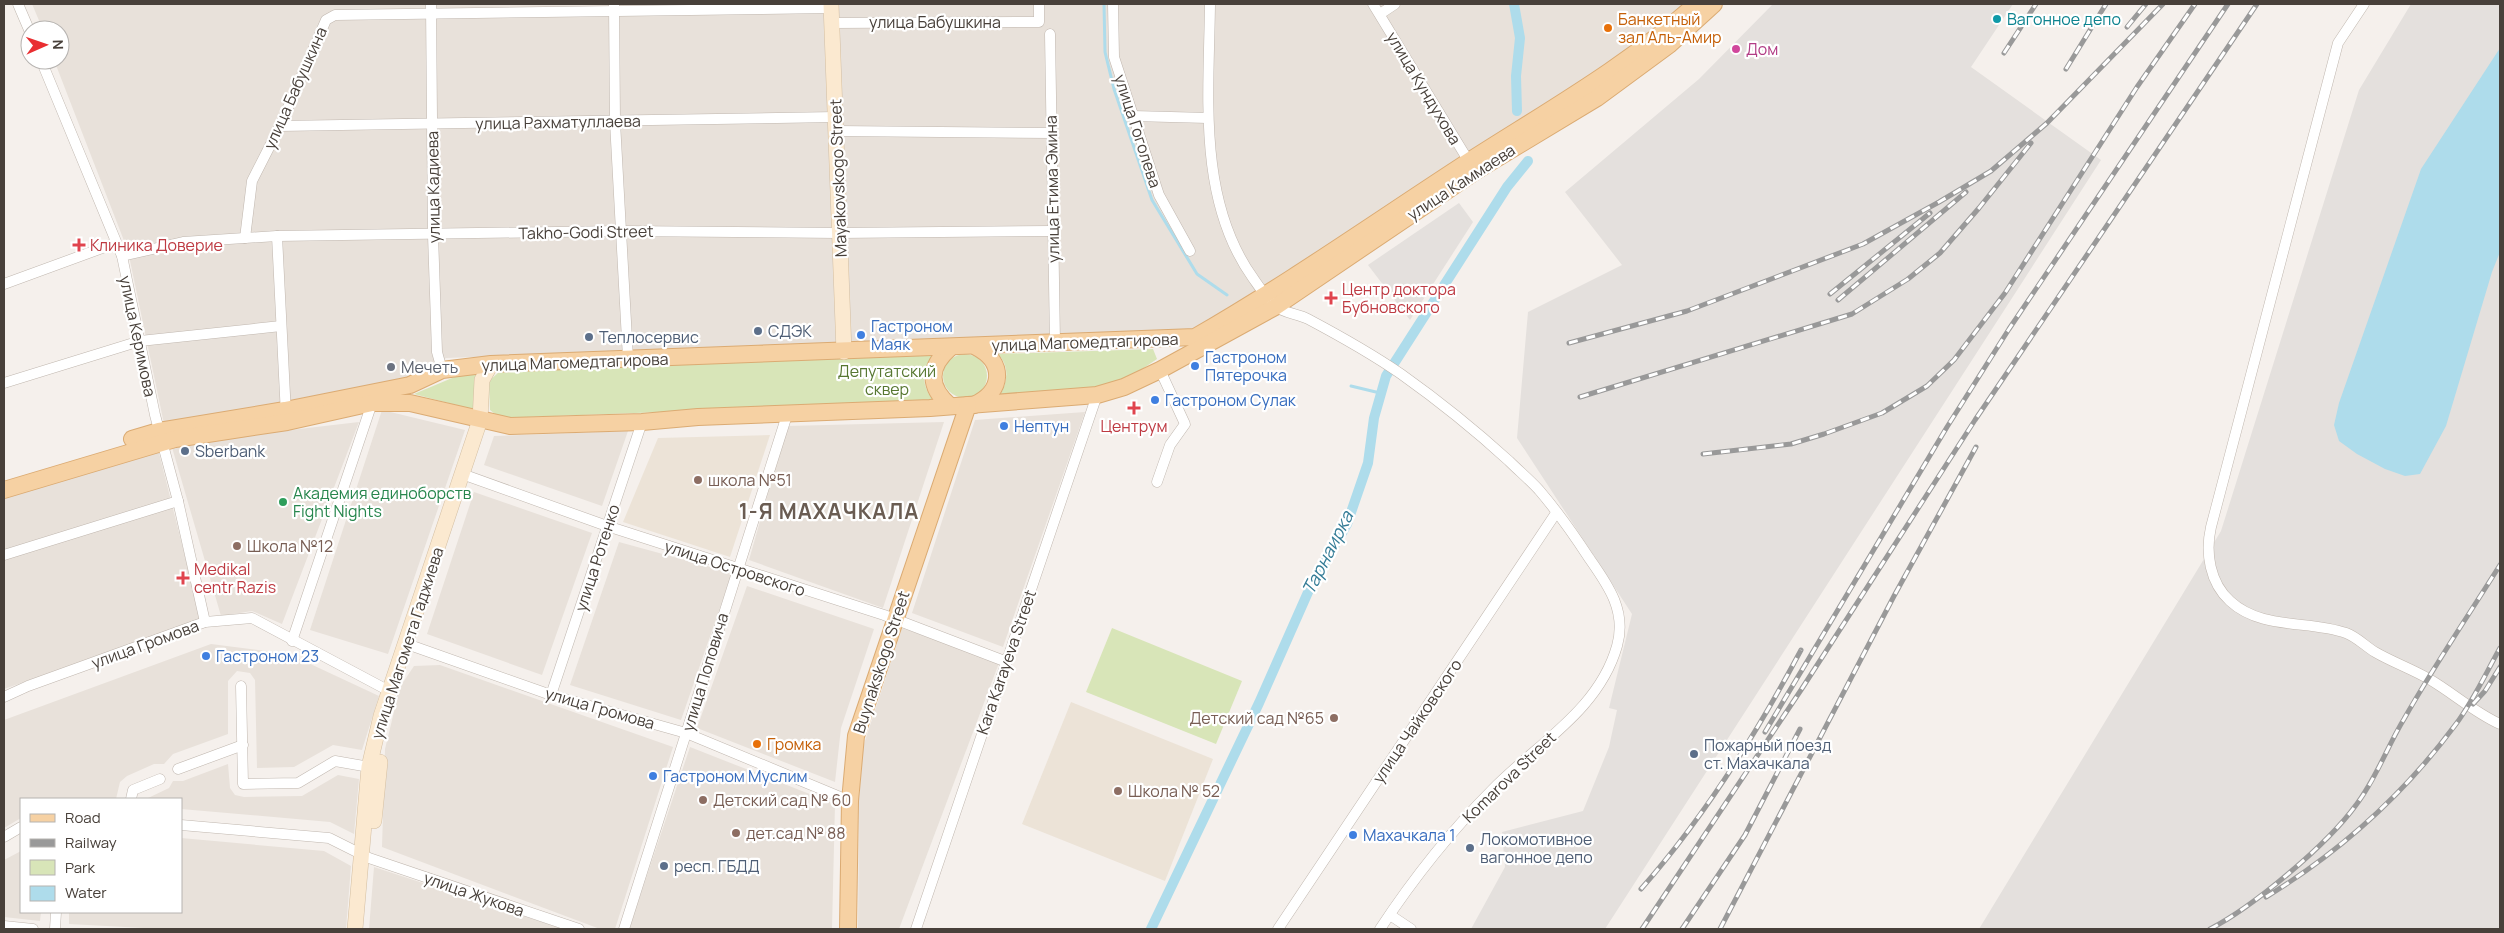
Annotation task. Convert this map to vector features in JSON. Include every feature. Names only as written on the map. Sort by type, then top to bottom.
[{"type":"main road","name":"улица Каммаева","points":[[1197,342],[1271,301],[1472,166],[1660,36],[1696,4]]},
{"type":"main road","name":"улица Каммаева","points":[[1472,166],[1597,98],[1669,45],[1714,4]]},
{"type":"main road","name":"Mayakovskogo Street","points":[[831,6],[844,352]]},
{"type":"main road","name":"улица Магомедтагирова","points":[[976,347],[1055,343],[1197,342]]},
{"type":"main road","name":"улица Магомедтагирова","points":[[4,478],[160,437],[372,403],[410,403],[510,426],[787,415],[1097,395],[1124,387],[1160,370],[1197,342]]},
{"type":"main road","points":[[976,347],[987,353],[995,364],[998,376],[994,389],[986,399],[962,405],[940,397],[934,384],[934,370],[940,357],[950,348],[976,347]]},
{"type":"main road","name":"улица Магомедтагирова","points":[[286,416],[410,385],[442,370],[491,364],[950,348]]},
{"type":"main road","name":"улица Магомета Гаджиева","points":[[355,929],[374,768],[391,692],[483,421],[482,380],[491,364]]},
{"type":"main road","name":"Buynakskogo Street","points":[[848,929],[847,734],[890,617],[962,405]]},
{"type":"main road","name":"улица Магомедтагирова","points":[[4,490],[160,437]]},
{"type":"main road","name":"Buynakskogo Street","points":[[839,929],[846,799]]},
{"type":"main road","name":"улица Магомета Гаджиева","points":[[362,929],[365,856]]},
{"type":"street","points":[[18,4],[25,20]]},
{"type":"street","name":"улица Бабушкина","points":[[832,23],[1039,22],[1039,4]]},
{"type":"street","name":"улица Гоголева","points":[[1113,4],[1114,57],[1159,195],[1190,250]]},
{"type":"street","points":[[1210,4],[1208,118],[1219,204],[1231,239],[1252,276],[1271,301],[1305,317],[1402,374],[1477,432],[1538,489],[1556,513]]},
{"type":"street","name":"улица Кундухова","points":[[1373,4],[1472,166]]},
{"type":"street","points":[[1380,14],[1395,4]]},
{"type":"street","points":[[2364,4],[2338,43],[2211,527],[2208,546],[2212,573],[2229,600],[2253,616],[2347,633],[2374,651],[2429,679],[2500,724]]},
{"type":"street","name":"улица Бабушкина","points":[[245,238],[252,181],[280,126],[326,20],[335,15],[431,8],[831,6]]},
{"type":"street","name":"улица Кадиева","points":[[431,8],[433,235],[437,352],[442,370]]},
{"type":"street","points":[[614,8],[615,122],[628,358]]},
{"type":"street","name":"улица Етима Эмина","points":[[1050,34],[1055,343]]},
{"type":"street","name":"улица Керимова","points":[[46,70],[122,256],[160,437],[178,501],[205,622]]},
{"type":"street","points":[[1133,116],[1208,118]]},
{"type":"street","name":"улица Рахматуллаева","points":[[280,126],[615,122],[836,124],[1052,133]]},
{"type":"street","name":"Takho-Godi Street","points":[[122,256],[183,242],[278,236],[620,231],[839,233],[1052,231]]},
{"type":"street","points":[[278,236],[286,416]]},
{"type":"street","points":[[4,284],[116,243]]},
{"type":"street","points":[[4,383],[140,341],[281,326]]},
{"type":"street","points":[[1156,482],[1170,445],[1186,424],[1160,370]]},
{"type":"street","name":"Kara Karayeva Street","points":[[916,929],[1097,395]]},
{"type":"street","points":[[292,641],[372,403]]},
{"type":"street","name":"улица Поповича","points":[[624,929],[787,415]]},
{"type":"street","name":"улица Ротенко","points":[[551,695],[642,422]]},
{"type":"street","name":"улица Островского","points":[[465,475],[607,526],[890,617],[1007,662]]},
{"type":"street","points":[[4,555],[178,501]]},
{"type":"street","name":"Komarova Street","points":[[1380,929],[1440,846],[1487,795],[1573,717],[1594,692],[1607,670],[1618,645],[1620,618],[1614,594],[1556,513]]},
{"type":"street","name":"улица Чайковского","points":[[1278,929],[1556,513]]},
{"type":"street","name":"улица Громова","points":[[4,697],[28,686],[205,622],[252,618],[292,641],[391,692]]},
{"type":"street","name":"улица Громова","points":[[407,644],[551,695],[686,733],[846,799]]},
{"type":"street","points":[[241,686],[243,784],[298,783],[335,760],[374,768]]},
{"type":"street","points":[[178,769],[243,745]]},
{"type":"street","points":[[131,798],[133,790],[160,779]]},
{"type":"street","name":"улица Жукова","points":[[182,824],[329,838],[365,856],[579,929]]},
{"type":"street","points":[[4,837],[20,828]]},
{"type":"street","points":[[55,929],[56,913]]},
{"type":"street","points":[[1390,915],[1411,929]]},
{"type":"street","points":[[4,926],[33,929]]},
{"type":"shaded area","points":[[32,4],[1688,4],[1654,35],[1194,331],[446,358],[409,378],[164,424],[128,251],[58,70],[70,70],[70,20],[39,20]]},
{"type":"shaded area","points":[[1773,4],[2013,4],[1971,67],[2101,160],[1605,929],[1471,929],[1505,867],[1502,832],[1583,811],[1609,747],[1617,710],[1609,708],[1632,614],[1517,438],[1528,312],[1622,265],[1565,192],[1699,79]]},
{"type":"shaded area","points":[[2411,4],[2500,4],[2500,929],[1979,929],[2221,531],[2359,90]]},
{"type":"shaded area","points":[[1459,203],[1473,222],[1410,320],[1368,265]]},
{"type":"shaded area","points":[[382,410],[465,430],[388,654],[310,630]]},
{"type":"shaded area","points":[[1085,412],[1003,647],[912,613],[975,420]]},
{"type":"shaded area","points":[[359,422],[282,624],[252,611],[221,616],[171,444]]},
{"type":"shaded area","points":[[944,422],[883,608],[749,560],[787,426]]},
{"type":"shaded area","points":[[628,431],[602,506],[484,465],[494,436]]},
{"type":"shaded area","name":"школа №51","points":[[770,435],[730,557],[623,522],[658,438]]},
{"type":"shaded area","points":[[158,449],[201,620],[4,689],[4,494]]},
{"type":"shaded area","points":[[474,492],[592,533],[542,675],[427,634]]},
{"type":"shaded area","points":[[619,542],[732,573],[681,720],[570,685]]},
{"type":"shaded area","points":[[747,586],[874,629],[841,728],[835,782],[697,728]]},
{"type":"shaded area","points":[[902,628],[999,663],[899,929],[858,929],[859,800],[863,747]]},
{"type":"shaded area","points":[[211,644],[289,654],[379,696],[362,750],[333,745],[294,767],[257,768],[255,680],[250,673],[237,671],[228,681],[228,734],[173,754],[164,764],[154,764],[127,776],[120,782],[116,798],[20,798],[20,819],[4,828],[4,720]]},
{"type":"shaded area","points":[[440,665],[673,747],[615,929],[600,929],[382,847],[385,749],[400,687],[414,666]]},
{"type":"shaded area","name":"Школа № 52","points":[[1071,702],[1213,759],[1165,881],[1022,824]]},
{"type":"shaded area","points":[[690,747],[835,804],[832,929],[629,929]]},
{"type":"shaded area","points":[[228,764],[230,788],[235,795],[244,797],[302,796],[338,775],[359,779],[354,834],[330,822],[182,809],[182,798],[148,798],[169,788],[173,781],[183,781]]},
{"type":"shaded area","points":[[182,838],[324,851],[351,866],[346,929],[162,929],[69,924],[69,913],[182,913]]},
{"type":"shaded area","points":[[20,852],[20,913],[41,913],[40,921],[4,917],[4,860]]},
{"type":"shaded area","points":[[374,867],[563,929],[369,929]]},
{"type":"green space","points":[[1153,349],[1157,359],[1123,382],[1094,390],[999,397],[1006,380],[1006,369],[998,354]]},
{"type":"green space","points":[[969,354],[981,360],[986,367],[986,385],[981,392],[974,397],[961,398],[949,392],[944,385],[943,372],[949,360],[956,355]]},
{"type":"green space","name":"Депутатский сквер","points":[[933,355],[926,367],[924,379],[927,390],[935,402],[500,418],[490,410],[489,381],[499,372]]},
{"type":"green space","points":[[464,373],[478,374],[475,410],[414,394]]},
{"type":"green space","points":[[1112,628],[1242,681],[1216,744],[1086,692]]},
{"type":"water","points":[[2500,48],[2500,252],[2492,272],[2446,426],[2420,474],[2405,476],[2385,469],[2357,454],[2339,441],[2334,425],[2339,403],[2421,169]]},
{"type":"waterway","points":[[1104,4],[1105,52],[1114,89],[1152,200],[1197,274],[1227,295]]},
{"type":"waterway","name":"Тарнаирка","points":[[1514,4],[1520,38],[1516,76],[1517,111]]},
{"type":"waterway","name":"Тарнаирка","points":[[1151,929],[1259,703],[1309,590],[1347,524],[1368,463],[1374,418],[1386,376],[1507,187],[1528,161]]},
{"type":"waterway","points":[[1351,386],[1380,393]]},
{"type":"railway","points":[[2004,53],[2036,4]]},
{"type":"railway","points":[[2066,69],[2106,4]]},
{"type":"railway","points":[[2127,27],[2146,4]]},
{"type":"railway","points":[[1569,343],[1687,311],[1863,244],[1939,202],[1991,171],[2047,123],[2163,4]]},
{"type":"railway","points":[[1703,454],[1791,444],[1824,434],[1882,413],[1927,386],[1954,360],[2005,293],[2137,87],[2195,4]]},
{"type":"railway","points":[[1765,732],[1947,427],[2009,329],[2228,4]]},
{"type":"railway","points":[[1642,929],[1801,690],[1975,420],[2257,4]]},
{"type":"railway","points":[[1580,397],[1852,314],[1908,279],[1940,253],[2031,143]]},
{"type":"railway","points":[[1838,300],[1966,192]]},
{"type":"railway","points":[[1830,294],[1930,213]]},
{"type":"railway","points":[[1720,929],[1894,596],[1976,447]]},
{"type":"railway","points":[[2210,929],[2247,906],[2288,874],[2327,838],[2356,805],[2370,785],[2415,699],[2500,565]]},
{"type":"railway","points":[[2266,897],[2320,861],[2345,841],[2370,820],[2415,774],[2456,724],[2474,696],[2500,648]]},
{"type":"railway","points":[[1641,889],[1686,834],[1728,774],[1748,743],[1801,650]]},
{"type":"railway","points":[[2473,704],[2485,691],[2500,667]]},
{"type":"railway","points":[[1682,929],[1745,835],[1800,729]]},
{"type":"place","name":"Вагонное депо","points":[[1997,19]]},
{"type":"place","name":"Банкетный зал Аль-Амир","points":[[1608,28]]},
{"type":"place","name":"Дом","points":[[1736,49]]},
{"type":"place","name":"Клиника Доверие","points":[[79,245]]},
{"type":"place","name":"Центр доктора Бубновского","points":[[1331,298]]},
{"type":"place","name":"СДЭК","points":[[758,331]]},
{"type":"place","name":"Гастроном Маяк","points":[[861,335]]},
{"type":"place","name":"Теплосервис","points":[[589,337]]},
{"type":"place","name":"Гастроном Пятерочка","points":[[1195,366]]},
{"type":"place","name":"Мечеть","points":[[391,367]]},
{"type":"place","name":"Гастроном Сулак","points":[[1155,400]]},
{"type":"place","name":"Центрум","points":[[1134,408]]},
{"type":"place","name":"Нептун","points":[[1004,426]]},
{"type":"place","name":"Sberbank","points":[[185,451]]},
{"type":"place","name":"школа №51","points":[[698,480]]},
{"type":"place","name":"Академия единоборств Fight Nights","points":[[283,502]]},
{"type":"place","name":"Школа №12","points":[[237,546]]},
{"type":"place","name":"Medikal centr Razis","points":[[183,578]]},
{"type":"place","name":"Гастроном 23","points":[[206,656]]},
{"type":"place","name":"Детский сад №65","points":[[1334,718]]},
{"type":"place","name":"Громка","points":[[757,744]]},
{"type":"place","name":"Пожарный поезд ст. Махачкала","points":[[1694,754]]},
{"type":"place","name":"Гастроном Муслим","points":[[653,776]]},
{"type":"place","name":"Школа № 52","points":[[1118,791]]},
{"type":"place","name":"Детский сад № 60","points":[[703,800]]},
{"type":"place","name":"дет.сад № 88","points":[[736,833]]},
{"type":"place","name":"Махачкала 1","points":[[1353,835]]},
{"type":"place","name":"Локомотивное вагонное депо","points":[[1470,848]]},
{"type":"place","name":"респ. ГБДД","points":[[664,866]]},
{"type":"district","name":"1-Я МАХАЧКАЛА","points":[[829,512]]}]
